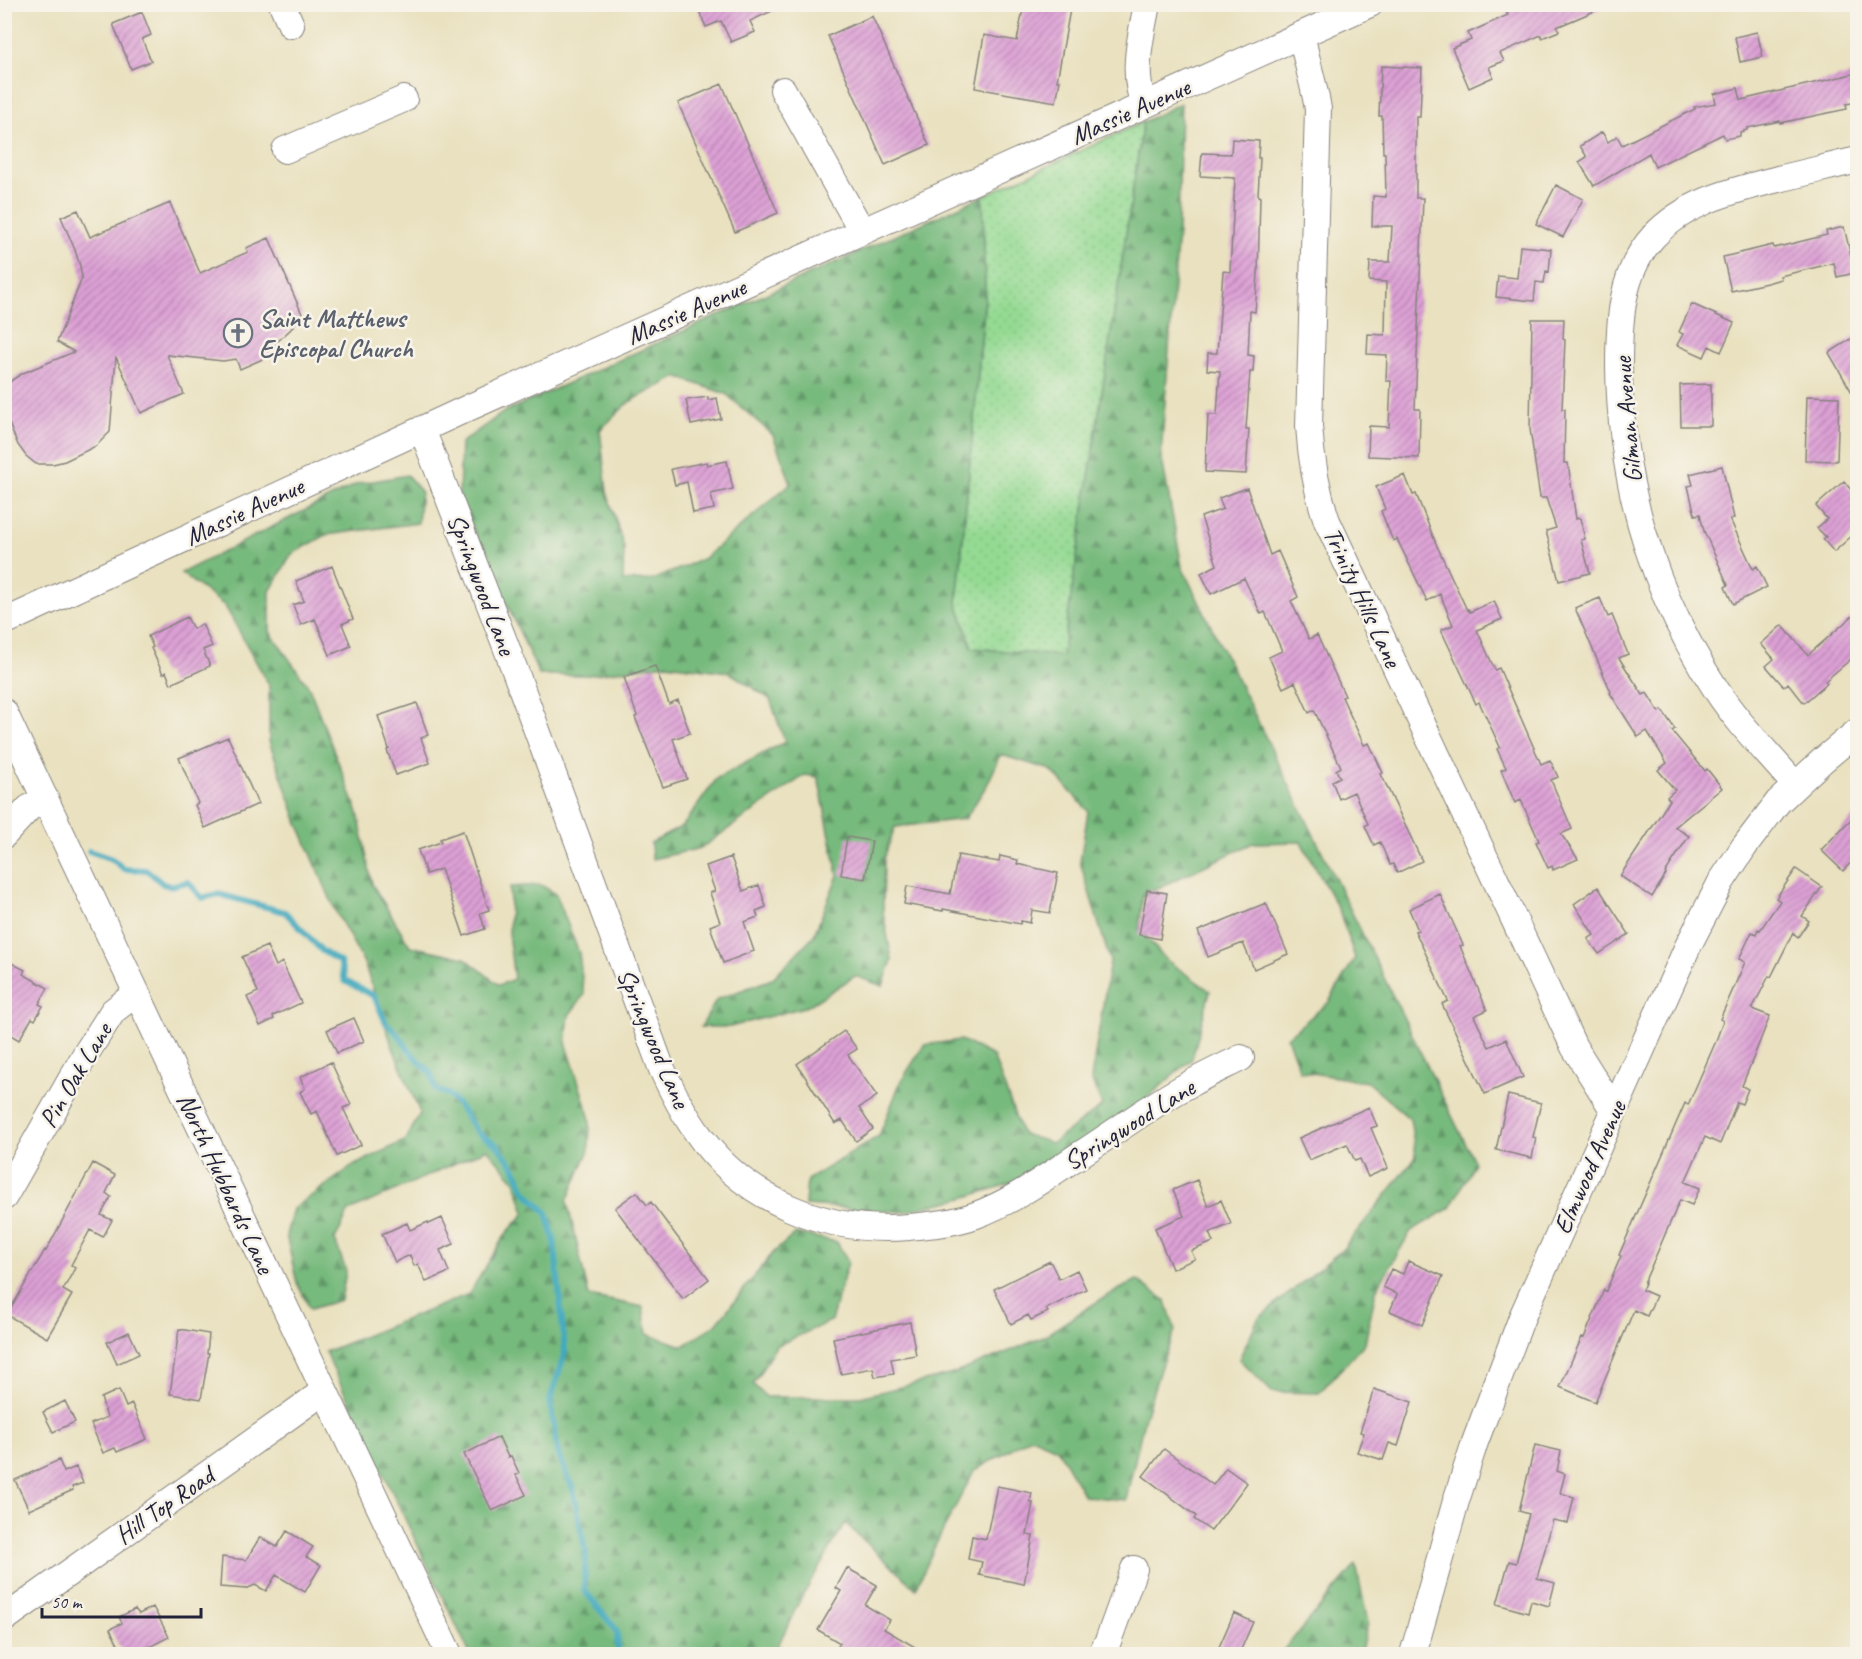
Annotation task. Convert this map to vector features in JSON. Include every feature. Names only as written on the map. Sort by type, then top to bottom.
[{"type":"street","points":[[1144,104],[1137,78],[1147,4]]},
{"type":"street","name":"Massie Avenue","points":[[4,621],[298,485],[1370,4]]},
{"type":"street","name":"Trinity Hills Lane","points":[[1302,36],[1318,109],[1309,426],[1312,462],[1319,497],[1327,520],[1574,1047],[1614,1111]]},
{"type":"street","points":[[783,90],[862,231]]},
{"type":"street","points":[[285,150],[404,99]]},
{"type":"street","name":"Gilman Avenue","points":[[1795,786],[1756,743],[1718,692],[1683,635],[1656,574],[1641,528],[1626,463],[1620,402],[1619,351],[1623,298],[1633,267],[1643,250],[1653,237],[1693,206],[1730,191],[1857,160]]},
{"type":"street","name":"Springwood Lane","points":[[422,429],[507,649],[661,1067],[674,1095],[696,1132],[721,1161],[744,1181],[768,1198],[827,1221],[888,1229],[955,1221],[975,1216],[1014,1198],[1188,1085],[1241,1058]]},
{"type":"street","name":"North Hubbards Lane","points":[[4,712],[323,1392],[449,1654]]},
{"type":"street","name":"Elmwood Avenue","points":[[1413,1654],[1456,1501],[1482,1420],[1522,1317],[1688,946],[1721,882],[1771,811],[1823,759],[1857,731]]},
{"type":"street","points":[[4,835],[29,808],[45,798]]},
{"type":"street","name":"Pin Oak Lane","points":[[4,1197],[85,1055],[113,1011],[126,1001],[138,996]]},
{"type":"street","name":"Hill Top Road","points":[[4,1619],[323,1392]]},
{"type":"street","points":[[1101,1654],[1108,1641],[1134,1569]]},
{"type":"green space","points":[[1181,103],[1178,231],[1161,454],[1182,567],[1475,1163],[1450,1208],[1411,1231],[1376,1290],[1365,1343],[1319,1393],[1272,1392],[1239,1359],[1258,1319],[1343,1249],[1416,1157],[1410,1119],[1367,1082],[1300,1071],[1287,1037],[1329,1002],[1355,958],[1339,910],[1301,842],[1253,843],[1143,895],[1139,929],[1165,959],[1210,991],[1192,1059],[1125,1117],[1032,1177],[963,1198],[903,1212],[805,1205],[807,1180],[879,1136],[900,1083],[924,1045],[961,1040],[993,1056],[1022,1134],[1052,1143],[1102,1106],[1091,1079],[1110,961],[1080,862],[1088,811],[1051,770],[1001,755],[987,785],[965,819],[895,827],[884,858],[883,912],[892,960],[883,986],[855,976],[808,1006],[730,1027],[701,1027],[717,999],[772,979],[814,935],[838,875],[818,777],[805,775],[701,848],[652,859],[651,843],[683,826],[717,778],[785,742],[770,699],[729,672],[666,664],[589,675],[539,675],[459,497],[461,443],[504,412],[983,196],[985,298],[957,603],[972,648],[1062,656],[1143,122]],"holes":[[[677,377],[726,394],[773,435],[791,483],[703,559],[652,580],[623,581],[624,547],[607,492],[600,430],[629,402]]]},
{"type":"green space","points":[[1143,122],[1062,656],[972,648],[957,603],[985,298],[983,196]]},
{"type":"green space","points":[[407,475],[421,491],[418,523],[326,535],[292,554],[270,591],[270,632],[309,687],[358,813],[372,884],[410,946],[465,958],[499,985],[514,979],[509,941],[510,887],[541,885],[556,894],[579,953],[584,995],[569,1015],[566,1042],[590,1119],[589,1150],[567,1201],[589,1296],[643,1307],[647,1334],[683,1346],[716,1324],[773,1253],[796,1233],[837,1242],[848,1262],[831,1321],[776,1346],[753,1384],[766,1397],[860,1397],[953,1374],[1041,1338],[1100,1300],[1137,1280],[1166,1301],[1175,1330],[1144,1420],[1126,1500],[1084,1496],[1057,1448],[1031,1437],[974,1471],[934,1548],[916,1589],[845,1523],[798,1604],[774,1654],[470,1654],[325,1352],[469,1294],[505,1235],[525,1213],[515,1181],[487,1149],[349,1211],[335,1240],[346,1271],[341,1300],[310,1309],[297,1283],[286,1235],[293,1209],[353,1166],[406,1140],[420,1113],[393,1048],[364,963],[335,910],[298,823],[269,741],[269,685],[225,606],[181,573],[357,484]]},
{"type":"green space","points":[[1356,1565],[1368,1623],[1360,1654],[1280,1654]]},
{"type":"building","points":[[696,4],[787,4],[750,21],[755,32],[731,42],[721,21],[706,27]]},
{"type":"building","points":[[1024,4],[1071,4],[1057,81],[1060,81],[1056,102],[975,88],[984,35],[1017,41]]},
{"type":"building","points":[[1524,4],[1611,4],[1557,27],[1559,31],[1542,38],[1541,35],[1500,53],[1504,61],[1489,67],[1493,77],[1469,88],[1452,48],[1471,40],[1468,33],[1508,15],[1506,12]]},
{"type":"building","points":[[142,12],[151,35],[142,39],[151,61],[131,69],[113,24]]},
{"type":"building","points":[[872,16],[929,145],[885,165],[828,36]]},
{"type":"building","points":[[1757,32],[1763,57],[1740,62],[1735,37]]},
{"type":"building","points":[[1381,66],[1422,68],[1420,117],[1416,117],[1416,198],[1423,198],[1415,409],[1420,409],[1419,458],[1368,456],[1369,426],[1389,427],[1391,381],[1386,381],[1387,355],[1367,354],[1368,334],[1385,335],[1386,282],[1369,281],[1370,262],[1390,262],[1392,226],[1372,226],[1373,196],[1386,197],[1382,116],[1379,116]]},
{"type":"building","points":[[1857,73],[1857,102],[1846,104],[1847,109],[1747,128],[1740,132],[1740,136],[1725,139],[1723,134],[1655,167],[1649,153],[1594,186],[1579,162],[1587,157],[1580,146],[1602,132],[1608,142],[1617,136],[1622,145],[1695,109],[1694,107],[1716,103],[1714,94],[1738,88],[1741,100]]},
{"type":"building","points":[[722,84],[778,213],[735,232],[678,103]]},
{"type":"building","points":[[1232,139],[1259,141],[1258,158],[1260,158],[1258,274],[1255,312],[1250,311],[1248,355],[1254,356],[1253,372],[1250,372],[1246,429],[1249,429],[1246,474],[1205,472],[1208,415],[1217,415],[1220,371],[1207,370],[1208,353],[1217,353],[1223,271],[1230,272],[1235,178],[1200,176],[1202,153],[1231,154]]},
{"type":"building","points":[[1556,185],[1583,199],[1563,237],[1536,224]]},
{"type":"building","name":"Saint Matthews Episcopal Church","points":[[170,203],[200,273],[248,252],[246,248],[269,238],[302,314],[277,342],[281,351],[240,369],[236,359],[223,361],[167,355],[184,394],[141,413],[116,357],[110,432],[96,446],[65,461],[36,464],[18,445],[4,411],[4,389],[23,373],[74,352],[57,342],[82,278],[75,250],[61,217],[78,210],[90,237]]},
{"type":"building","points":[[1844,227],[1855,273],[1837,277],[1834,263],[1731,291],[1723,257],[1827,235],[1826,231]]},
{"type":"building","points":[[1520,246],[1551,249],[1549,272],[1546,271],[1544,283],[1536,282],[1534,301],[1496,297],[1498,276],[1517,278]]},
{"type":"building","points":[[1692,304],[1734,323],[1721,352],[1709,346],[1704,357],[1677,345],[1683,334],[1679,332]]},
{"type":"building","points":[[1532,319],[1564,319],[1562,409],[1565,409],[1564,463],[1568,463],[1576,519],[1580,518],[1585,539],[1581,540],[1590,573],[1559,581],[1546,531],[1556,528],[1546,498],[1540,498],[1530,429]]},
{"type":"building","points":[[1857,335],[1857,401],[1829,353]]},
{"type":"building","points":[[1711,384],[1711,426],[1681,426],[1680,385]]},
{"type":"building","points":[[1807,396],[1839,397],[1837,461],[1805,460]]},
{"type":"building","points":[[708,397],[708,400],[717,398],[721,419],[691,425],[686,400]]},
{"type":"building","points":[[727,461],[733,489],[711,494],[714,509],[693,513],[687,482],[675,485],[671,469],[706,462],[707,465]]},
{"type":"building","points":[[1722,466],[1734,518],[1730,519],[1753,569],[1757,566],[1767,587],[1733,604],[1725,587],[1728,585],[1704,531],[1700,514],[1695,515],[1688,486],[1693,485],[1690,474]]},
{"type":"building","points":[[1405,475],[1413,495],[1416,494],[1467,610],[1470,612],[1494,601],[1502,619],[1477,630],[1495,670],[1499,668],[1541,764],[1550,760],[1558,777],[1551,780],[1572,829],[1561,834],[1578,859],[1553,870],[1552,866],[1548,868],[1536,842],[1539,841],[1521,800],[1515,803],[1501,770],[1506,768],[1497,749],[1500,747],[1479,702],[1476,704],[1441,630],[1453,625],[1440,594],[1427,601],[1397,539],[1393,541],[1381,511],[1385,509],[1376,487]]},
{"type":"building","points":[[1844,481],[1857,497],[1857,531],[1834,552],[1823,539],[1826,537],[1817,528],[1827,519],[1816,506]]},
{"type":"building","points":[[1247,488],[1270,555],[1278,551],[1298,597],[1291,601],[1309,639],[1317,635],[1364,745],[1369,743],[1422,861],[1397,873],[1393,864],[1390,865],[1380,842],[1374,845],[1365,826],[1368,824],[1354,792],[1339,799],[1332,781],[1340,777],[1336,770],[1341,767],[1314,710],[1309,713],[1295,682],[1283,688],[1269,657],[1282,651],[1265,612],[1261,614],[1244,578],[1211,594],[1201,573],[1217,565],[1201,517],[1223,509],[1219,498]]},
{"type":"building","points":[[332,566],[353,619],[342,624],[351,646],[330,655],[315,619],[301,625],[293,605],[304,601],[296,581]]},
{"type":"building","points":[[1600,598],[1608,617],[1612,615],[1628,654],[1619,658],[1643,695],[1647,693],[1659,712],[1662,710],[1675,729],[1672,731],[1722,788],[1675,827],[1689,836],[1652,897],[1620,876],[1670,800],[1667,797],[1675,790],[1658,770],[1667,763],[1647,731],[1638,737],[1610,693],[1575,608]]},
{"type":"building","points":[[1857,612],[1857,654],[1825,681],[1827,683],[1804,703],[1788,683],[1784,687],[1766,666],[1774,659],[1761,644],[1782,625],[1808,655]]},
{"type":"building","points":[[187,617],[193,629],[202,624],[212,646],[203,650],[210,666],[171,684],[166,672],[163,674],[148,636]]},
{"type":"building","points":[[655,666],[669,704],[678,700],[690,733],[673,739],[687,779],[663,787],[635,717],[637,716],[624,677]]},
{"type":"building","points":[[417,703],[428,735],[421,738],[430,763],[396,775],[378,716]]},
{"type":"building","points":[[228,737],[258,804],[205,828],[195,805],[198,803],[179,758]]},
{"type":"building","points":[[1857,813],[1857,856],[1843,871],[1821,850]]},
{"type":"building","points":[[463,831],[489,910],[480,913],[485,929],[464,936],[441,869],[426,874],[418,850]]},
{"type":"building","points":[[847,837],[872,841],[865,879],[841,875]]},
{"type":"building","points":[[958,855],[999,862],[1000,856],[1018,860],[1017,864],[1058,873],[1050,913],[1032,910],[1030,923],[1021,921],[1020,924],[904,904],[907,886],[950,894]]},
{"type":"building","points":[[731,857],[743,891],[759,885],[766,907],[756,911],[758,917],[744,922],[754,951],[723,963],[710,926],[720,922],[710,893],[715,891],[706,866]]},
{"type":"building","points":[[1796,869],[1822,887],[1802,916],[1809,921],[1798,937],[1793,933],[1752,1009],[1770,1016],[1742,1086],[1748,1089],[1742,1104],[1737,1102],[1720,1144],[1705,1137],[1685,1182],[1700,1188],[1692,1205],[1680,1200],[1644,1283],[1642,1290],[1656,1296],[1647,1316],[1634,1310],[1595,1402],[1560,1387],[1604,1290],[1606,1291],[1621,1256],[1619,1255],[1685,1103],[1688,1105],[1716,1041],[1723,1021],[1720,1019],[1745,962],[1739,959],[1752,932],[1756,934],[1758,929],[1760,930],[1780,901],[1776,898]]},
{"type":"building","points":[[1598,887],[1629,934],[1599,954],[1588,939],[1594,935],[1574,904]]},
{"type":"building","points":[[1147,890],[1167,893],[1160,939],[1139,935]]},
{"type":"building","points":[[1440,894],[1463,945],[1460,946],[1487,1010],[1474,1016],[1489,1047],[1506,1039],[1523,1077],[1485,1094],[1442,1004],[1448,1001],[1415,931],[1418,930],[1409,909]]},
{"type":"building","points":[[1266,903],[1288,954],[1254,969],[1243,943],[1208,957],[1198,931]]},
{"type":"building","points":[[267,946],[276,966],[282,962],[301,1003],[273,1016],[274,1019],[260,1026],[247,997],[258,992],[242,957]]},
{"type":"building","points":[[4,959],[25,970],[23,974],[48,988],[39,1004],[43,1006],[35,1020],[32,1018],[19,1040],[4,1031]]},
{"type":"building","points":[[354,1018],[364,1041],[337,1053],[327,1030]]},
{"type":"building","points":[[844,1031],[857,1049],[848,1055],[877,1096],[859,1108],[873,1129],[856,1141],[842,1120],[835,1124],[797,1064]]},
{"type":"building","points":[[331,1062],[351,1105],[343,1108],[361,1145],[337,1156],[317,1111],[311,1114],[300,1092],[305,1089],[300,1077]]},
{"type":"building","points":[[1508,1095],[1541,1103],[1533,1137],[1536,1138],[1532,1158],[1496,1150]]},
{"type":"building","points":[[1369,1107],[1377,1126],[1371,1128],[1388,1168],[1368,1177],[1360,1159],[1355,1161],[1347,1144],[1309,1160],[1299,1138]]},
{"type":"building","points":[[93,1163],[115,1175],[106,1193],[111,1197],[101,1215],[112,1220],[103,1237],[90,1230],[71,1265],[75,1268],[63,1290],[72,1295],[47,1338],[7,1315],[46,1251]]},
{"type":"building","points":[[1197,1180],[1208,1206],[1221,1200],[1231,1224],[1209,1233],[1213,1242],[1191,1251],[1195,1259],[1172,1269],[1155,1228],[1184,1216],[1173,1190]]},
{"type":"building","points":[[637,1192],[647,1205],[651,1202],[709,1279],[683,1299],[615,1208]]},
{"type":"building","points":[[442,1218],[454,1244],[440,1250],[449,1272],[426,1282],[418,1264],[414,1266],[410,1255],[395,1262],[382,1234],[407,1223],[410,1230]]},
{"type":"building","points":[[1050,1261],[1059,1279],[1077,1270],[1086,1289],[1046,1309],[1048,1312],[1031,1320],[1028,1315],[1011,1324],[994,1289]]},
{"type":"building","points":[[1408,1261],[1443,1276],[1422,1325],[1390,1311],[1397,1294],[1383,1287],[1391,1269],[1403,1274]]},
{"type":"building","points":[[910,1322],[916,1355],[891,1359],[894,1374],[875,1377],[873,1368],[841,1374],[833,1338]]},
{"type":"building","points":[[179,1329],[209,1334],[207,1353],[209,1353],[201,1399],[170,1394]]},
{"type":"building","points":[[129,1332],[139,1354],[117,1364],[107,1342]]},
{"type":"building","points":[[1374,1389],[1412,1402],[1398,1446],[1389,1443],[1383,1460],[1357,1452],[1364,1433],[1360,1432]]},
{"type":"building","points":[[119,1390],[126,1407],[132,1404],[147,1439],[117,1452],[115,1448],[103,1453],[91,1424],[107,1417],[101,1398]]},
{"type":"building","points":[[65,1401],[75,1422],[53,1432],[43,1412]]},
{"type":"building","points":[[499,1437],[508,1457],[511,1456],[519,1473],[516,1475],[526,1495],[492,1511],[464,1454]]},
{"type":"building","points":[[1535,1445],[1561,1451],[1557,1471],[1565,1474],[1560,1493],[1574,1497],[1568,1523],[1553,1520],[1537,1578],[1555,1583],[1549,1606],[1531,1601],[1528,1613],[1497,1604],[1509,1561],[1516,1563],[1529,1514],[1519,1511]]},
{"type":"building","points":[[1164,1449],[1213,1485],[1226,1468],[1247,1483],[1211,1531],[1194,1519],[1196,1516],[1143,1476]]},
{"type":"building","points":[[59,1460],[64,1472],[76,1467],[83,1483],[29,1510],[15,1480]]},
{"type":"building","points":[[997,1486],[1032,1493],[1030,1502],[1033,1503],[1027,1535],[1033,1536],[1024,1584],[979,1575],[982,1562],[968,1559],[972,1536],[986,1539]]},
{"type":"building","points":[[287,1531],[313,1547],[306,1557],[321,1565],[305,1592],[276,1575],[266,1591],[255,1585],[246,1589],[220,1587],[222,1557],[246,1560],[260,1537],[277,1547]]},
{"type":"building","points":[[847,1568],[877,1585],[865,1605],[890,1620],[884,1629],[927,1654],[849,1654],[837,1648],[840,1643],[818,1630],[841,1591],[836,1588]]},
{"type":"building","points":[[153,1607],[169,1637],[149,1647],[153,1654],[123,1654],[110,1629],[122,1623],[119,1617],[135,1609],[139,1614]]},
{"type":"building","points":[[1234,1613],[1253,1622],[1239,1654],[1216,1654]]},
{"type":"waterway","points":[[89,851],[112,859],[124,869],[147,870],[163,884],[170,886],[188,882],[202,898],[218,894],[285,912],[322,951],[340,962],[345,981],[374,996],[386,1023],[431,1073],[436,1090],[448,1094],[478,1133],[497,1145],[514,1167],[526,1192],[547,1213],[554,1238],[565,1352],[550,1401],[558,1453],[573,1489],[586,1554],[584,1590],[617,1631],[618,1654]]},
{"type":"place","name":"Saint Matthews Episcopal Church","points":[[238,333]]}]
